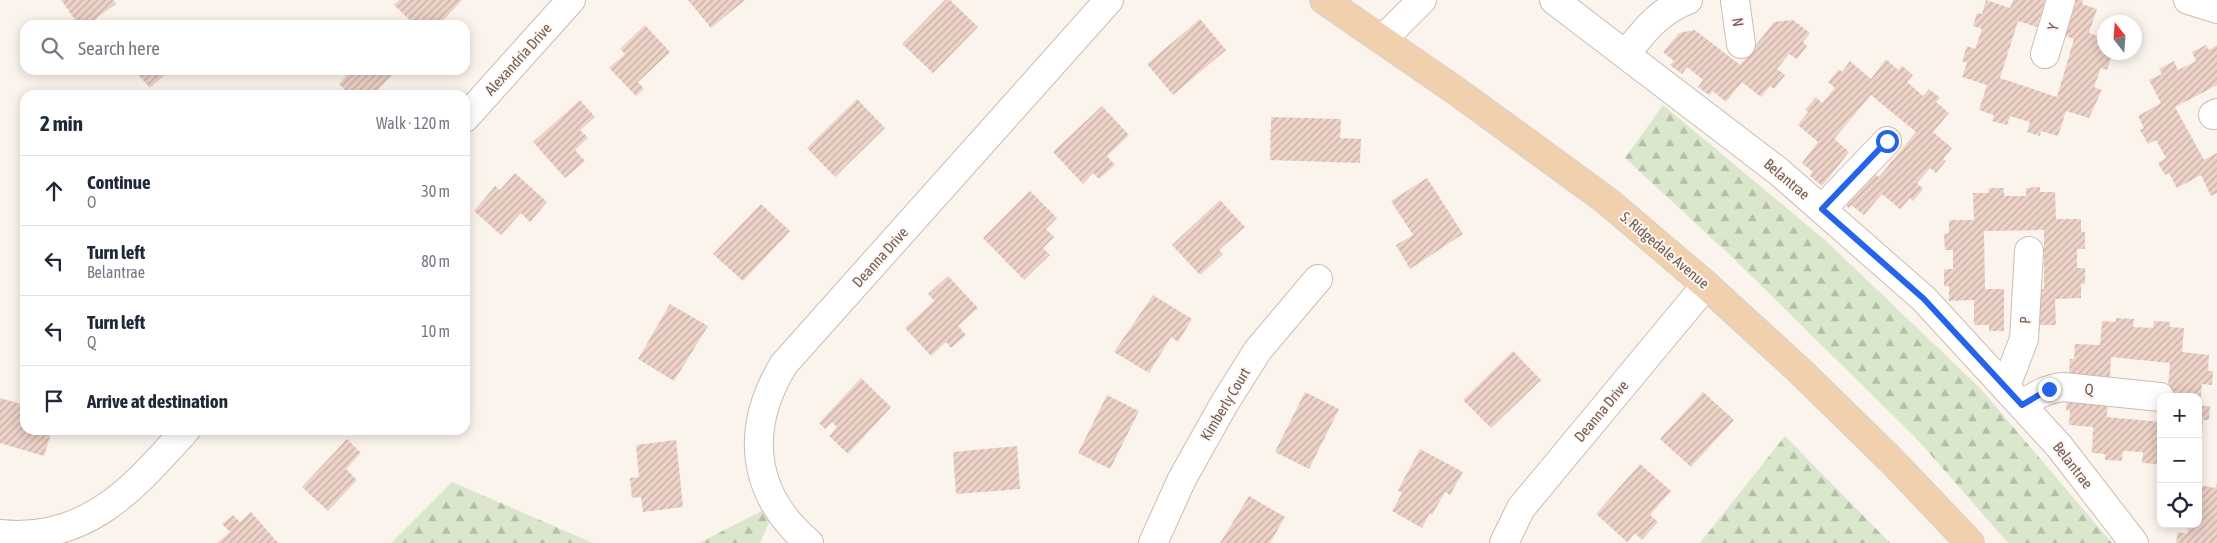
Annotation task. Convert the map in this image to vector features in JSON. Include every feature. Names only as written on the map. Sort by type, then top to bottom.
[{"type":"main road","name":"S. Ridgedale Avenue","points":[[1324,0],[1460,93],[1606,201],[1706,285],[1885,454],[1970,543]]},
{"type":"street","name":"Alexandria Drive","points":[[470,112],[571,0]]},
{"type":"street","name":"Deanna Drive","points":[[809,543],[794,530],[778,511],[765,484],[758,434],[762,409],[771,385],[784,364],[1109,0]]},
{"type":"street","points":[[1382,40],[1422,0]]},
{"type":"street","name":"Belantrae","points":[[1554,0],[1778,171],[1924,299],[2059,446],[2134,543]]},
{"type":"street","points":[[1626,54],[1654,20],[1675,5],[1688,0]]},
{"type":"street","name":"N","points":[[1735,0],[1741,44]]},
{"type":"street","name":"Y","points":[[2045,54],[2061,0]]},
{"type":"street","points":[[1822,209],[1887,141]]},
{"type":"street","name":"P","points":[[2014,395],[2024,340],[2028,251]]},
{"type":"street","name":"Kimberly Court","points":[[1153,543],[1182,479],[1224,404],[1258,350],[1318,279]]},
{"type":"street","name":"Deanna Drive","points":[[1504,543],[1521,508],[1706,285]]},
{"type":"street","name":"Q","points":[[2014,395],[2037,394],[2049,389],[2063,387],[2157,398]]},
{"type":"street","points":[[0,534],[41,542],[88,528],[109,513],[181,435]]},
{"type":"green space","points":[[1663,105],[1825,240],[1980,388],[2112,543],[2008,543],[1917,439],[1731,256],[1625,158]]},
{"type":"green space","points":[[1785,436],[1890,543],[1700,543]]},
{"type":"green space","points":[[452,482],[593,543],[391,543]]},
{"type":"green space","points":[[778,503],[760,543],[699,543]]},
{"type":"building","points":[[61,0],[113,0],[116,4],[94,20],[75,20]]},
{"type":"building","points":[[399,0],[462,0],[444,20],[410,20],[394,5]]},
{"type":"building","points":[[688,0],[745,0],[711,28]]},
{"type":"building","points":[[945,0],[950,0],[978,27],[933,73],[902,44]]},
{"type":"building","points":[[1986,0],[2010,8],[2013,0],[2045,0],[2037,27],[2018,21],[2000,78],[2057,97],[2074,39],[2057,33],[2067,0],[2083,0],[2082,4],[2097,9],[2089,33],[2097,36],[2097,60],[2110,60],[2107,70],[2101,68],[2094,87],[2102,90],[2089,118],[2066,111],[2058,136],[2041,131],[2040,136],[2027,132],[2030,122],[2010,116],[2007,125],[1992,121],[1994,115],[1979,110],[1987,85],[1962,77],[1967,63],[1962,61],[1967,46],[1975,49],[1982,29],[1973,26],[1977,13],[1982,14]]},
{"type":"building","points":[[1200,19],[1226,50],[1173,95],[1147,64]]},
{"type":"building","points":[[1793,20],[1810,33],[1803,42],[1807,46],[1797,59],[1789,54],[1777,69],[1785,75],[1774,89],[1770,86],[1761,97],[1742,82],[1726,102],[1713,91],[1709,95],[1698,87],[1703,80],[1687,67],[1682,74],[1670,65],[1674,61],[1663,52],[1679,33],[1695,30],[1740,65],[1774,22]]},
{"type":"building","points":[[645,25],[670,52],[638,82],[644,89],[636,96],[609,68],[625,54],[620,49]]},
{"type":"building","points":[[2206,45],[2209,50],[2217,45],[2217,85],[2175,107],[2204,160],[2217,153],[2217,193],[2211,196],[2201,175],[2177,188],[2169,173],[2165,175],[2158,163],[2166,158],[2156,140],[2148,144],[2140,130],[2144,128],[2138,116],[2161,103],[2149,80],[2162,74],[2159,69],[2174,61],[2178,70],[2196,61],[2192,52]]},
{"type":"building","points":[[1886,59],[1898,70],[1902,66],[1913,75],[1907,82],[1923,96],[1929,89],[1940,98],[1936,102],[1949,113],[1933,132],[1952,148],[1943,159],[1946,161],[1936,173],[1930,168],[1917,183],[1923,189],[1913,201],[1910,198],[1900,209],[1882,194],[1864,215],[1851,205],[1849,208],[1838,199],[1865,166],[1879,177],[1916,132],[1871,95],[1834,139],[1849,152],[1822,186],[1810,176],[1813,172],[1802,163],[1818,142],[1798,125],[1808,112],[1805,110],[1816,97],[1822,103],[1835,88],[1828,82],[1839,69],[1842,72],[1850,61],[1871,79]]},
{"type":"building","points":[[138,75],[164,75],[150,88]]},
{"type":"building","points":[[345,75],[392,75],[378,90],[345,90],[339,84],[346,76]]},
{"type":"building","points":[[857,99],[885,128],[835,177],[807,148]]},
{"type":"building","points":[[580,100],[595,117],[580,130],[588,138],[575,150],[585,161],[565,178],[533,142]]},
{"type":"building","points":[[1102,106],[1129,135],[1107,156],[1115,165],[1099,179],[1093,173],[1083,184],[1053,152]]},
{"type":"building","points":[[1271,117],[1341,119],[1340,138],[1361,139],[1360,163],[1270,160]]},
{"type":"building","points":[[515,173],[547,202],[530,222],[521,213],[501,235],[474,211],[495,186],[500,190]]},
{"type":"building","points":[[1427,178],[1463,234],[1410,269],[1396,245],[1413,235],[1391,201]]},
{"type":"building","points":[[2040,187],[2040,192],[2055,192],[2056,219],[2081,219],[2081,232],[2085,232],[2085,249],[2077,249],[2077,268],[2085,268],[2085,284],[2081,284],[2081,298],[2055,299],[2056,325],[2040,325],[2040,330],[2027,331],[2027,289],[2044,289],[2044,230],[1984,231],[1985,289],[2004,289],[2004,331],[1989,331],[1989,325],[1974,325],[1974,300],[1949,301],[1949,286],[1944,286],[1944,269],[1953,269],[1953,250],[1945,250],[1944,234],[1949,233],[1949,220],[1974,220],[1973,193],[1989,193],[1989,188],[2004,188],[2004,196],[2026,196],[2026,188]]},
{"type":"building","points":[[1030,191],[1057,218],[1046,229],[1054,237],[1043,248],[1050,255],[1024,280],[983,238]]},
{"type":"building","points":[[1220,200],[1245,227],[1219,250],[1223,254],[1200,275],[1172,245]]},
{"type":"building","points":[[761,204],[790,231],[743,281],[713,254]]},
{"type":"building","points":[[948,276],[978,308],[958,326],[966,335],[951,348],[946,342],[931,356],[905,328],[934,301],[928,294]]},
{"type":"building","points":[[1153,295],[1192,319],[1178,342],[1171,337],[1149,373],[1114,352]]},
{"type":"building","points":[[670,304],[708,326],[674,381],[638,359]]},
{"type":"building","points":[[2116,318],[2134,319],[2133,327],[2153,328],[2154,321],[2170,322],[2170,327],[2184,328],[2182,352],[2209,355],[2208,371],[2213,371],[2212,385],[2202,384],[2201,393],[2167,393],[2170,363],[2111,357],[2110,377],[2069,374],[2070,359],[2074,359],[2075,344],[2100,345],[2102,321],[2116,322]]},
{"type":"building","points":[[1513,351],[1541,380],[1491,428],[1463,400]]},
{"type":"building","points":[[861,378],[891,407],[848,454],[829,436],[837,427],[832,422],[825,429],[819,423]]},
{"type":"building","points":[[1305,392],[1339,409],[1309,469],[1275,452]]},
{"type":"building","points":[[1703,392],[1734,420],[1691,467],[1660,439]]},
{"type":"building","points":[[1107,395],[1139,411],[1110,469],[1078,453]]},
{"type":"building","points":[[2067,397],[2108,400],[2107,417],[2157,422],[2157,464],[2142,463],[2143,452],[2123,451],[2122,461],[2105,460],[2105,454],[2092,453],[2093,427],[2069,425],[2070,410],[2066,411]]},
{"type":"building","points":[[0,398],[20,404],[20,435],[50,435],[44,456],[0,443]]},
{"type":"building","points":[[2202,406],[2210,406],[2209,420],[2203,420],[2202,436]]},
{"type":"building","points":[[347,439],[361,453],[346,469],[357,480],[328,511],[302,487]]},
{"type":"building","points":[[676,440],[683,507],[643,512],[641,497],[632,498],[630,478],[639,477],[636,445]]},
{"type":"building","points":[[1017,446],[1020,489],[956,494],[953,452]]},
{"type":"building","points":[[1420,449],[1463,472],[1450,495],[1445,492],[1422,528],[1392,511],[1402,493],[1398,490]]},
{"type":"building","points":[[1640,464],[1671,491],[1650,515],[1658,522],[1642,540],[1635,533],[1627,542],[1596,514]]},
{"type":"building","points":[[2217,483],[2217,543],[2176,543],[2178,532],[2187,534],[2188,528],[2202,528],[2202,486],[2215,488]]},
{"type":"building","points":[[1249,496],[1285,517],[1270,543],[1220,543]]},
{"type":"building","points":[[251,512],[278,543],[217,543],[230,532],[222,524],[233,515],[240,522]]},
{"type":"route","points":[[1887,141],[1822,209],[1924,299],[1992,370],[2022,405],[2037,394],[2049,389]]}]
